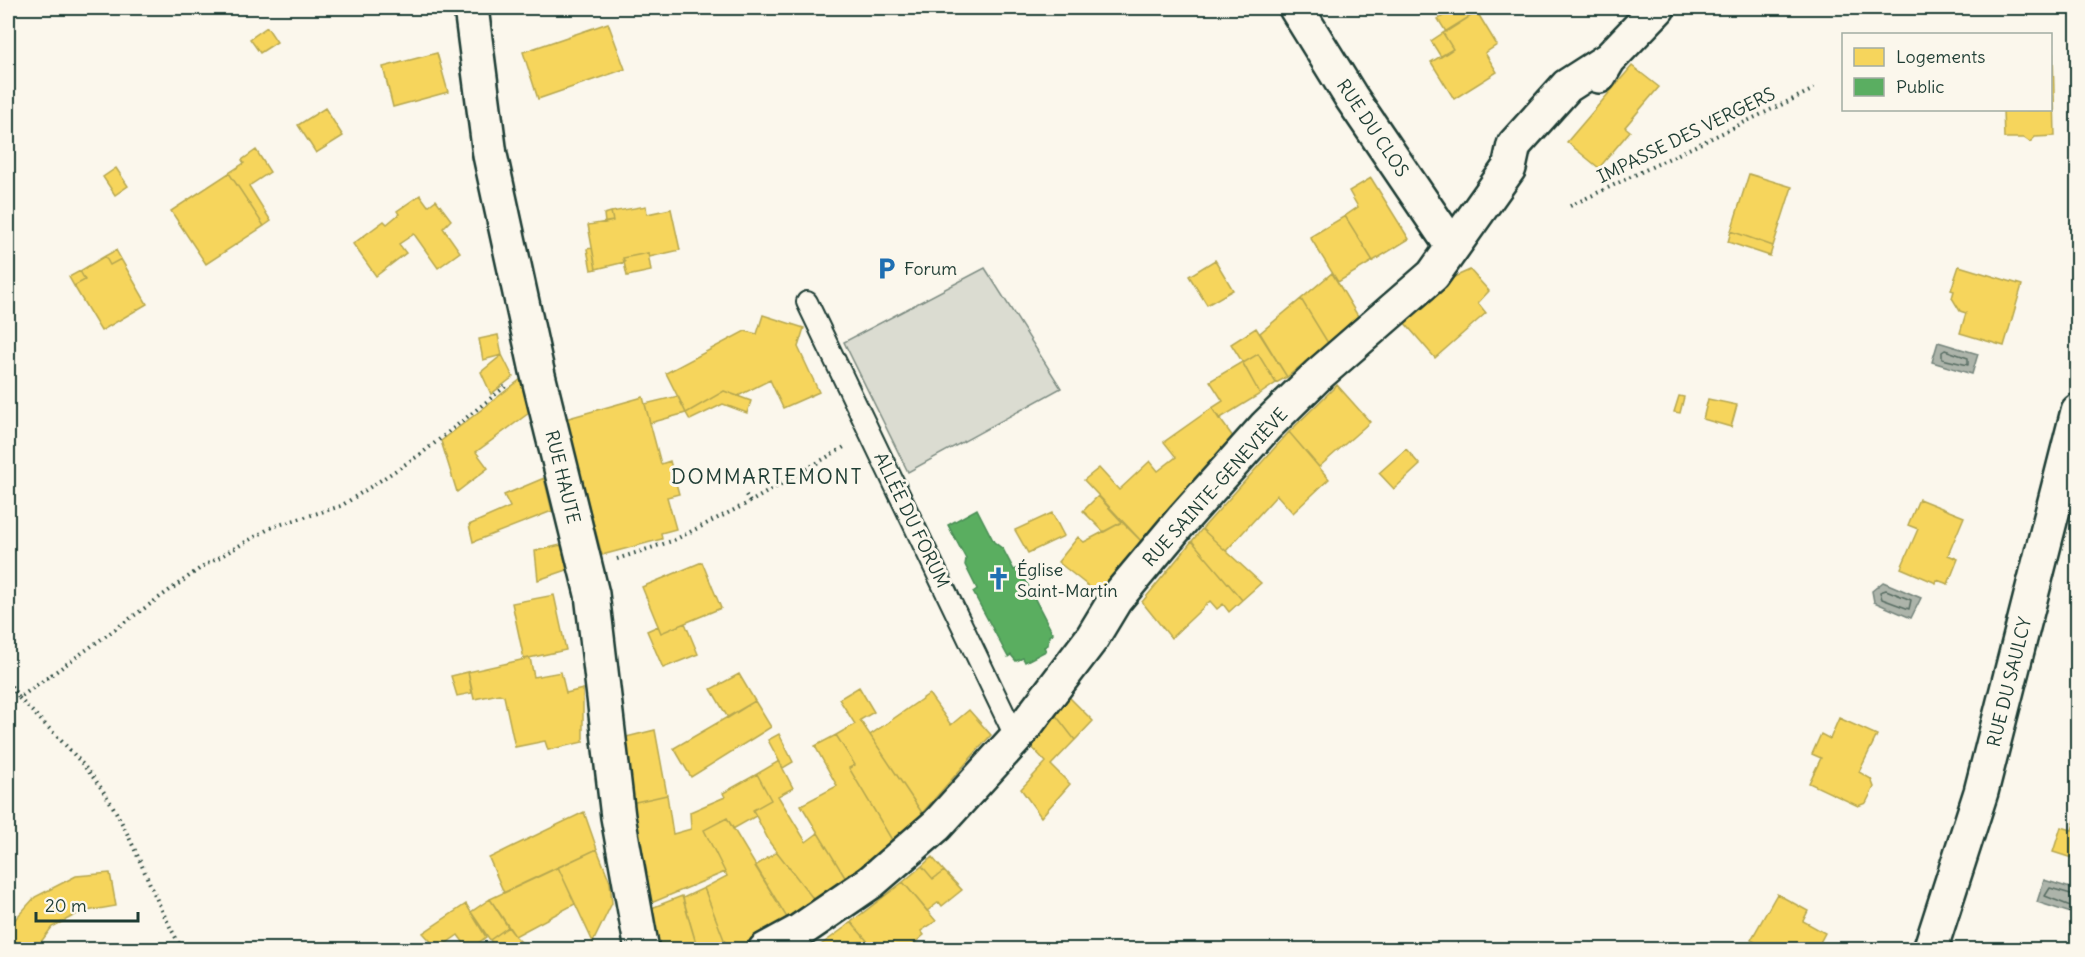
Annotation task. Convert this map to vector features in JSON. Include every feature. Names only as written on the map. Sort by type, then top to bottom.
[{"type":"street","name":"RUE HAUTE","points":[[471,8],[490,155],[537,371],[592,594],[618,818],[642,950]]},
{"type":"street","name":"RUE DU CLOS","points":[[1296,8],[1351,97],[1452,246]]},
{"type":"street","name":"RUE SAINTE-GENEVIÈVE","points":[[765,950],[798,932],[871,882],[937,825],[1016,738],[1092,638],[1115,600],[1182,520],[1266,426],[1318,375],[1433,274],[1509,168],[1514,145],[1567,86],[1609,59],[1658,8]]},
{"type":"street","name":"RUE DU SAULCY","points":[[1930,950],[1981,792],[2078,411]]},
{"type":"lane","name":"ALLÉE DU FORUM","points":[[807,302],[1016,738]]},
{"type":"path","name":"IMPASSE DES VERGERS","points":[[1570,206],[1814,89]]},
{"type":"path","points":[[19,698],[202,567],[272,527],[341,506],[421,453],[519,375],[537,371]]},
{"type":"path","points":[[586,569],[672,541],[750,502],[870,432]]},
{"type":"path","points":[[746,495],[750,502]]},
{"type":"path","points":[[8,681],[19,698],[83,765],[104,792],[165,921],[183,950]]},
{"type":"shaded area","points":[[985,268],[1061,388],[908,472],[844,342]]},
{"type":"water","points":[[1938,342],[1978,354],[1972,374],[1932,362]]},
{"type":"water","points":[[1883,582],[1921,598],[1911,618],[1874,602],[1872,591]]},
{"type":"water","points":[[2044,880],[2077,890],[2077,915],[2037,902]]},
{"type":"building: Logements","points":[[1456,8],[1474,8],[1477,12],[1446,32],[1438,19]]},
{"type":"building: Logements","points":[[1477,12],[1497,45],[1485,53],[1497,72],[1454,99],[1431,62],[1453,49],[1443,33]]},
{"type":"building: Logements","points":[[608,23],[625,69],[538,99],[523,52]]},
{"type":"building: Logements","points":[[267,27],[277,42],[260,53],[250,39]]},
{"type":"building: Logements","points":[[1443,33],[1453,49],[1441,57],[1431,41]]},
{"type":"building: Logements","points":[[2053,52],[2055,136],[2035,137],[2030,142],[2024,138],[2004,138],[2003,111],[2052,111]]},
{"type":"building: Logements","points":[[437,53],[448,92],[393,107],[383,67]]},
{"type":"building: Logements","points":[[1632,66],[1659,87],[1625,127],[1630,131],[1599,168],[1567,142]]},
{"type":"building: Logements","points":[[325,108],[343,136],[316,153],[298,125]]},
{"type":"building: Logements","points":[[256,150],[270,172],[249,186],[271,221],[264,226],[229,173],[244,163],[242,160]]},
{"type":"building: Logements","points":[[116,168],[128,186],[115,195],[103,177]]},
{"type":"building: Logements","points":[[229,173],[264,226],[206,264],[171,211]]},
{"type":"building: Logements","points":[[1749,174],[1792,187],[1773,246],[1731,231]]},
{"type":"building: Logements","points":[[1371,178],[1409,239],[1373,261],[1345,216],[1358,207],[1349,191]]},
{"type":"building: Logements","points":[[420,195],[428,206],[436,200],[451,220],[443,228],[460,252],[438,268],[414,234],[399,244],[406,253],[376,276],[353,244],[384,221],[387,224],[399,214],[397,211]]},
{"type":"building: Logements","points":[[646,206],[647,214],[671,209],[680,250],[649,257],[648,253],[623,258],[625,262],[596,269],[588,225],[613,221],[611,212]]},
{"type":"building: Logements","points":[[611,212],[613,221],[605,223],[604,214]]},
{"type":"building: Logements","points":[[1345,216],[1373,261],[1338,282],[1310,237]]},
{"type":"building: Logements","points":[[1731,231],[1773,246],[1770,256],[1728,242]]},
{"type":"building: Logements","points":[[592,248],[596,269],[591,270],[587,249]]},
{"type":"building: Logements","points":[[116,250],[121,259],[110,265],[105,256]]},
{"type":"building: Logements","points":[[648,253],[651,271],[627,276],[623,258]]},
{"type":"building: Logements","points":[[105,256],[110,265],[121,259],[147,304],[101,331],[74,286],[85,280],[80,271]]},
{"type":"building: Logements","points":[[1215,260],[1233,290],[1207,305],[1189,276]]},
{"type":"building: Logements","points":[[1959,266],[2022,285],[2004,346],[1960,333],[1966,313],[1960,311],[1952,298],[1954,291],[1951,290]]},
{"type":"building: Logements","points":[[1470,270],[1489,291],[1478,303],[1486,313],[1435,358],[1404,322],[1452,278]]},
{"type":"building: Logements","points":[[80,271],[85,280],[74,286],[69,277]]},
{"type":"building: Logements","points":[[1332,273],[1358,316],[1328,343],[1301,299]]},
{"type":"building: Logements","points":[[1301,299],[1328,343],[1287,377],[1260,333]]},
{"type":"building: Logements","points":[[763,315],[804,328],[798,347],[819,392],[783,408],[770,380],[738,396],[724,391],[686,413],[666,373],[745,331],[757,334]]},
{"type":"building: Logements","points":[[1256,328],[1287,377],[1276,383],[1258,354],[1243,363],[1231,344]]},
{"type":"building: Logements","points":[[498,335],[502,355],[483,360],[479,339]]},
{"type":"building: Logements","points":[[1258,354],[1276,383],[1260,394],[1243,363]]},
{"type":"building: Logements","points":[[502,355],[513,377],[491,394],[481,372]]},
{"type":"building: Logements","points":[[1242,362],[1260,394],[1219,419],[1212,408],[1223,401],[1210,381]]},
{"type":"building: Logements","points":[[521,379],[529,413],[476,452],[488,468],[457,492],[441,441]]},
{"type":"building: Logements","points":[[1337,385],[1370,422],[1319,467],[1289,432]]},
{"type":"building: Logements","points":[[724,391],[751,401],[747,413],[723,404],[690,420],[686,413]]},
{"type":"building: Logements","points":[[678,396],[686,413],[650,423],[645,404]]},
{"type":"building: Logements","points":[[1679,396],[1684,397],[1680,413],[1674,412]]},
{"type":"building: Logements","points":[[643,397],[661,464],[670,461],[679,494],[667,497],[676,529],[661,533],[662,539],[602,555],[565,419]]},
{"type":"building: Logements","points":[[1708,399],[1737,405],[1731,427],[1703,419]]},
{"type":"building: Logements","points":[[1212,408],[1236,441],[1145,545],[1084,480],[1099,468],[1119,490],[1150,461],[1158,471],[1176,457],[1164,442]]},
{"type":"building: Logements","points":[[1289,432],[1329,479],[1293,513],[1277,495],[1226,551],[1202,529]]},
{"type":"building: Logements","points":[[1406,449],[1420,465],[1394,489],[1379,473]]},
{"type":"building: Logements","points":[[544,478],[552,511],[473,542],[469,525],[510,507],[504,495]]},
{"type":"building: Logements","points":[[1098,496],[1122,522],[1104,532],[1083,511]]},
{"type":"building: Logements","points":[[1919,499],[1964,517],[1948,555],[1958,559],[1948,584],[1937,580],[1936,583],[1901,568],[1918,529],[1908,525]]},
{"type":"building: Logements","points":[[1052,513],[1064,536],[1028,553],[1015,530]]},
{"type":"building: Logements","points":[[1122,522],[1145,545],[1101,596],[1058,562],[1078,537],[1084,542]]},
{"type":"building: Logements","points":[[1202,529],[1261,583],[1242,600],[1192,541]]},
{"type":"building: Logements","points":[[1192,541],[1242,600],[1229,612],[1223,604],[1217,609],[1210,601],[1171,638],[1142,602]]},
{"type":"building: Logements","points":[[561,545],[567,570],[538,580],[535,551]]},
{"type":"building: Logements","points":[[702,562],[721,608],[661,633],[642,587]]},
{"type":"building: Logements","points":[[554,595],[566,650],[524,659],[512,603]]},
{"type":"building: Logements","points":[[685,623],[698,654],[663,668],[647,631],[658,626],[661,633]]},
{"type":"building: Logements","points":[[530,658],[534,677],[561,672],[566,693],[583,689],[583,742],[548,750],[545,741],[515,747],[504,696],[499,694],[474,699],[468,672]]},
{"type":"building: Logements","points":[[468,672],[472,693],[457,696],[451,676]]},
{"type":"building: Logements","points":[[739,674],[755,701],[728,718],[711,689]]},
{"type":"building: Logements","points":[[859,687],[874,712],[860,720],[923,814],[892,840],[849,768],[855,765],[836,735],[855,724],[839,699]]},
{"type":"building: Logements","points":[[1065,693],[1093,721],[1075,740],[1051,709]]},
{"type":"building: Logements","points":[[929,694],[951,725],[969,710],[991,735],[922,813],[870,735]]},
{"type":"building: Logements","points":[[755,701],[771,727],[691,777],[674,748]]},
{"type":"building: Logements","points":[[1051,709],[1075,740],[1051,765],[1070,784],[1041,817],[1021,789],[1046,762],[1026,741]]},
{"type":"building: Logements","points":[[1839,718],[1877,735],[1859,772],[1871,779],[1874,787],[1866,803],[1858,806],[1809,783],[1821,758],[1812,754],[1821,734],[1830,739]]},
{"type":"building: Logements","points":[[655,730],[667,795],[631,803],[622,738]]},
{"type":"building: Logements","points":[[779,734],[793,762],[783,768],[768,740]]},
{"type":"building: Logements","points":[[836,735],[855,765],[849,768],[892,840],[846,879],[801,805],[837,786],[815,746]]},
{"type":"building: Logements","points":[[779,761],[793,788],[778,796],[806,842],[818,833],[846,879],[815,901],[770,843],[753,810],[771,800],[757,774]]},
{"type":"building: Logements","points":[[757,774],[771,800],[753,810],[756,816],[733,829],[727,818],[704,830],[725,872],[649,904],[631,803],[667,795],[673,834],[691,829],[690,812],[725,797],[723,793]]},
{"type":"building: Logements","points":[[584,812],[597,849],[504,893],[489,858]]},
{"type":"building: Logements","points":[[2078,812],[2078,860],[2053,852],[2061,827],[2072,830]]},
{"type":"building: Logements","points":[[727,818],[789,921],[741,950],[728,950],[704,888],[727,876],[704,830]]},
{"type":"building: Logements","points":[[597,849],[610,882],[612,903],[593,942],[558,867]]},
{"type":"building: Logements","points":[[777,852],[815,901],[789,921],[755,866]]},
{"type":"building: Logements","points":[[932,857],[944,871],[933,879],[922,866]]},
{"type":"building: Logements","points":[[922,866],[933,879],[944,871],[962,890],[942,906],[939,902],[927,911],[903,882]]},
{"type":"building: Logements","points":[[558,867],[575,904],[515,936],[490,899]]},
{"type":"building: Logements","points":[[110,873],[116,906],[81,912],[52,927],[35,950],[8,950],[8,927],[35,897],[76,876]]},
{"type":"building: Logements","points":[[903,882],[936,921],[921,931],[924,935],[906,950],[875,950],[851,922]]},
{"type":"building: Logements","points":[[704,888],[728,950],[698,950],[683,898]]},
{"type":"building: Logements","points":[[1777,894],[1808,911],[1803,921],[1825,933],[1816,950],[1753,950],[1757,943],[1751,940]]},
{"type":"building: Logements","points":[[682,896],[698,950],[656,950],[649,909]]},
{"type":"building: Logements","points":[[490,899],[508,927],[490,940],[471,912]]},
{"type":"building: Logements","points":[[466,904],[486,937],[469,950],[458,935],[438,949],[423,933]]},
{"type":"building: Logements","points":[[851,922],[875,950],[814,950],[844,928]]},
{"type":"building: Logements","points":[[508,927],[529,950],[497,950],[490,940]]},
{"type":"building: Public","name":"Église Saint-Martin","points":[[977,509],[994,542],[1003,549],[1014,570],[1019,568],[1053,634],[1049,636],[1048,645],[1044,647],[1046,651],[1025,662],[1023,658],[1016,661],[1011,655],[1008,657],[973,592],[977,589],[965,565],[966,559],[948,525]]},
{"type":"place","name":"Forum","points":[[886,268]]},
{"type":"place","name":"Église Saint-Martin","points":[[999,579]]},
{"type":"district","name":"DOMMARTEMONT","points":[[767,476]]}]
